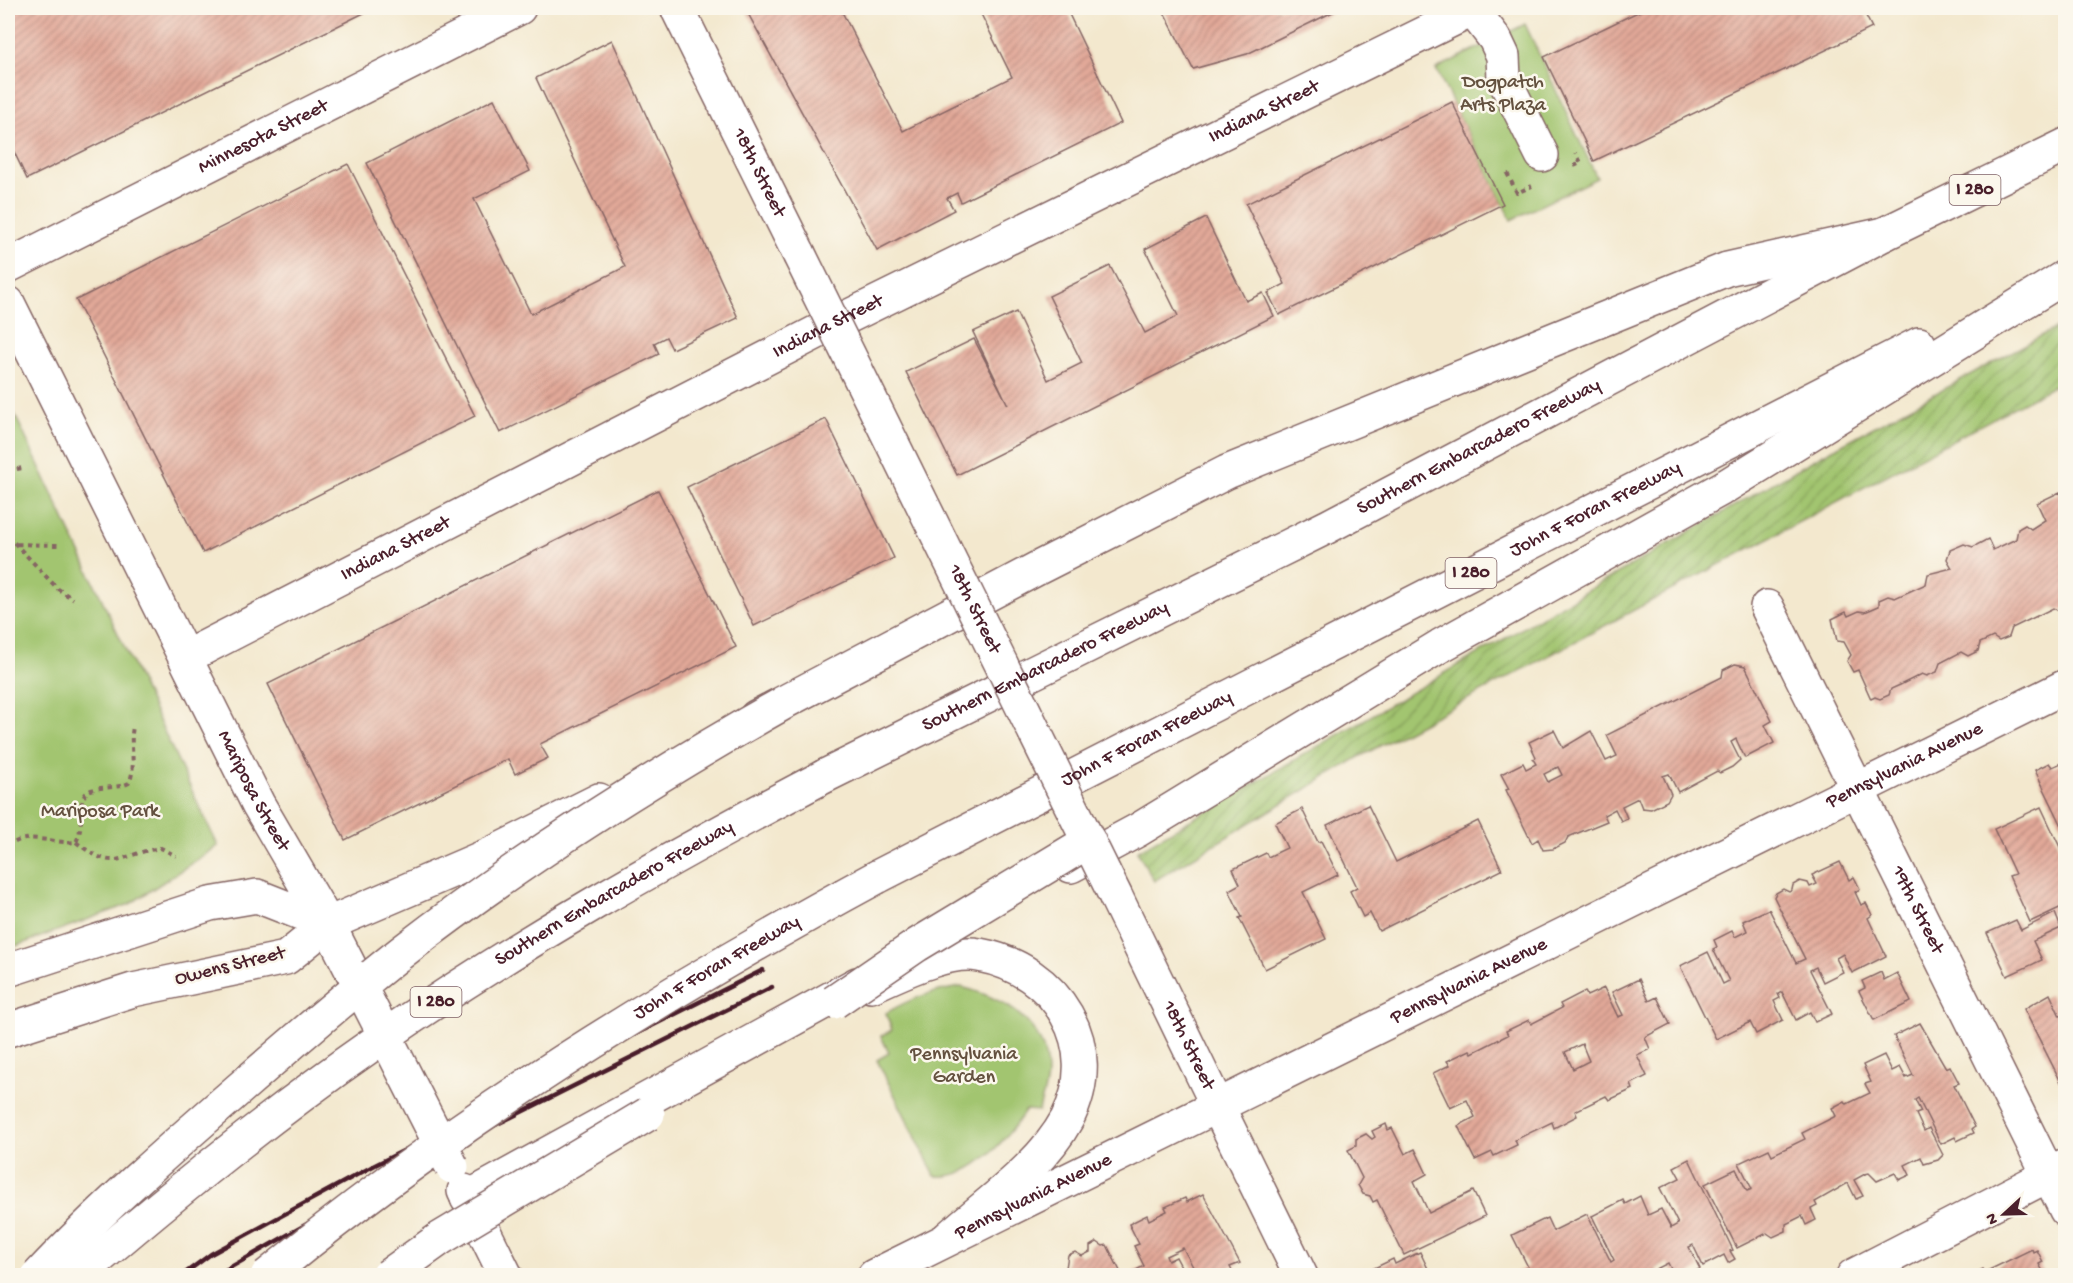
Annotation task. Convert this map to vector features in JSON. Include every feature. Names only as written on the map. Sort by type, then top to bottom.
[{"type":"main road","name":"Minnesota Street","points":[[8,266],[519,8]]},
{"type":"main road","name":"18th Street","points":[[677,8],[974,606],[1301,1275]]},
{"type":"main road","points":[[1473,8],[1503,56],[1504,79],[1542,155]]},
{"type":"main road","name":"Indiana Street","points":[[186,657],[821,330],[1473,8]]},
{"type":"main road","name":"Southern Embarcadero Freeway","points":[[78,1275],[150,1214],[369,1047],[485,969],[610,893],[825,776],[1327,527],[1884,234],[2066,146]]},
{"type":"main road","name":"Owens Street","points":[[8,1030],[133,990],[286,958],[328,924],[491,854],[618,790],[1038,568],[1227,472],[1726,268],[1884,234]]},
{"type":"main road","name":"John F Foran Freeway","points":[[267,1275],[328,1225],[453,1133],[687,985],[877,877],[2066,269]]},
{"type":"main road","points":[[467,1198],[1138,830],[1440,646],[1721,489],[2066,276]]},
{"type":"main road","name":"Mariposa Street","points":[[8,303],[258,804],[356,977],[506,1275]]},
{"type":"main road","points":[[38,1275],[149,1167],[316,1022],[404,952],[503,879],[623,800],[745,725],[819,684],[974,606]]},
{"type":"main road","name":"19th Street","points":[[1767,607],[1856,788],[2057,1171],[2066,1210]]},
{"type":"main road","name":"Pennsylvania Avenue","points":[[874,1275],[2066,686]]},
{"type":"main road","points":[[388,1275],[441,1238],[834,1002],[917,945],[1089,841]]},
{"type":"main road","points":[[8,970],[210,904],[257,896],[328,924]]},
{"type":"main road","points":[[834,1002],[944,957],[978,954],[1015,966],[1045,985],[1068,1014],[1081,1052],[1080,1087],[1067,1119],[1048,1148],[948,1238]]},
{"type":"main road","points":[[1853,1275],[2057,1171]]},
{"type":"path","points":[[1507,173],[1516,192]]},
{"type":"path","points":[[8,471],[22,468]]},
{"type":"path","points":[[8,536],[58,588],[73,599]]},
{"type":"path","points":[[8,544],[58,545]]},
{"type":"path","points":[[76,842],[82,831],[81,802],[84,794],[92,790],[129,783],[133,775],[130,739],[133,727]]},
{"type":"path","points":[[8,848],[14,841],[28,839],[76,842],[103,861],[161,848],[176,856]]},
{"type":"green space","name":"Dogpatch Arts Plaza","points":[[1525,24],[1597,178],[1511,220],[1436,69]]},
{"type":"green space","points":[[2065,323],[2065,380],[1359,757],[1154,881],[1137,851],[1822,455]]},
{"type":"green space","name":"Mariposa Park","points":[[8,400],[218,846],[130,904],[8,949]]},
{"type":"green space","name":"Pennsylvania Garden","points":[[961,987],[993,998],[1021,1016],[1040,1041],[1045,1057],[1047,1080],[1039,1111],[1026,1110],[999,1145],[988,1155],[976,1165],[963,1171],[950,1176],[935,1176],[877,1060],[889,1053],[881,1036],[892,1030],[886,1013],[922,996]]},
{"type":"building","points":[[8,8],[374,8],[27,179],[8,139]]},
{"type":"building","points":[[745,8],[840,8],[903,131],[1012,77],[978,8],[1066,8],[1121,123],[961,202],[957,193],[947,198],[954,210],[877,250]]},
{"type":"building","points":[[1162,8],[1341,8],[1247,54],[1193,69]]},
{"type":"building","points":[[1646,8],[1862,8],[1872,28],[1594,161],[1544,57]]},
{"type":"building","points":[[612,40],[738,318],[672,349],[666,337],[654,343],[659,354],[500,433],[367,163],[494,99],[530,171],[474,199],[531,314],[625,267],[536,78]]},
{"type":"building","points":[[1452,102],[1503,204],[1279,315],[1268,293],[1285,284],[1246,204]]},
{"type":"building","points":[[348,164],[475,416],[203,553],[76,300]]},
{"type":"building","points":[[1206,218],[1246,301],[1263,293],[1274,316],[957,475],[906,372],[974,339],[1008,405],[973,332],[1016,312],[1048,380],[1082,363],[1049,296],[1110,266],[1145,333],[1178,316],[1145,249]]},
{"type":"building","points":[[826,419],[894,558],[754,626],[687,487]]},
{"type":"building","points":[[658,490],[736,647],[540,744],[548,758],[515,774],[508,759],[345,840],[268,684]]},
{"type":"building","points":[[2060,492],[2066,503],[2066,608],[2059,611],[2053,608],[2012,628],[2009,637],[1999,641],[1993,637],[1980,643],[1978,651],[1968,656],[1961,652],[1940,663],[1937,672],[1927,676],[1922,674],[1891,689],[1889,695],[1880,699],[1875,697],[1871,699],[1858,670],[1853,672],[1847,661],[1851,655],[1844,642],[1837,641],[1832,619],[1846,612],[1848,616],[1859,611],[1865,612],[1879,606],[1879,600],[1888,596],[1895,598],[1926,584],[1928,574],[1952,568],[1947,559],[1950,550],[1964,544],[1973,547],[1988,539],[1993,550],[2016,539],[2018,529],[2025,525],[2031,529],[2045,520],[2037,503]]},
{"type":"building","points":[[1735,664],[1745,666],[1772,721],[1765,725],[1774,743],[1745,758],[1736,739],[1731,742],[1740,760],[1732,767],[1720,773],[1717,771],[1678,792],[1669,774],[1663,776],[1671,794],[1667,801],[1651,809],[1642,808],[1638,798],[1622,806],[1627,818],[1621,821],[1615,809],[1604,815],[1607,821],[1568,837],[1565,843],[1553,849],[1543,850],[1538,839],[1532,843],[1506,790],[1509,789],[1501,774],[1523,763],[1526,769],[1536,764],[1533,759],[1536,757],[1529,742],[1554,730],[1563,748],[1591,731],[1606,761],[1617,756],[1607,735],[1722,677],[1723,670]],"holes":[[[1558,767],[1562,775],[1548,782],[1544,774]]]},
{"type":"building","points":[[2066,761],[2066,834],[2035,770],[2049,763],[2052,767]]},
{"type":"building","points":[[1368,805],[1396,862],[1478,821],[1502,870],[1379,931],[1370,913],[1363,917],[1350,891],[1357,887],[1327,825]]},
{"type":"building","points":[[2041,807],[2066,860],[2066,905],[2030,922],[2009,876],[2015,874],[1994,829]]},
{"type":"building","points":[[1302,809],[1338,875],[1303,892],[1326,939],[1265,969],[1239,918],[1242,917],[1229,890],[1240,884],[1233,869],[1266,853],[1268,857],[1287,848],[1275,823]]},
{"type":"building","points":[[1840,862],[1849,880],[1854,877],[1860,889],[1855,892],[1861,905],[1866,903],[1872,915],[1868,918],[1886,956],[1852,973],[1843,954],[1836,958],[1843,972],[1823,982],[1816,967],[1810,970],[1832,1014],[1815,1022],[1810,1012],[1796,1020],[1782,992],[1778,994],[1780,998],[1774,1001],[1783,1020],[1756,1034],[1750,1022],[1716,1039],[1680,966],[1708,952],[1723,984],[1729,981],[1713,949],[1717,947],[1714,940],[1732,931],[1735,937],[1747,931],[1743,921],[1769,909],[1796,963],[1805,959],[1774,897],[1783,889],[1789,892],[1793,885],[1800,881],[1808,883],[1810,887],[1817,884],[1812,875]]},
{"type":"building","points":[[2055,913],[2061,928],[2033,941],[2042,960],[2007,976],[1987,933],[2016,920],[2021,930]]},
{"type":"building","points":[[1881,972],[1884,980],[1897,973],[1911,1002],[1874,1020],[1859,991],[1865,988],[1862,981]]},
{"type":"building","points":[[1639,979],[1649,1001],[1657,997],[1670,1024],[1645,1037],[1650,1049],[1637,1055],[1647,1076],[1631,1084],[1633,1089],[1609,1100],[1606,1096],[1575,1111],[1577,1116],[1554,1128],[1552,1122],[1515,1140],[1517,1145],[1494,1156],[1492,1152],[1475,1160],[1458,1126],[1475,1117],[1467,1100],[1450,1108],[1433,1073],[1450,1065],[1447,1061],[1470,1050],[1472,1053],[1508,1035],[1506,1031],[1529,1020],[1531,1024],[1562,1008],[1560,1004],[1585,991],[1587,996],[1604,988],[1618,1017],[1623,1015],[1612,992]],"holes":[[[1582,1044],[1589,1061],[1573,1069],[1565,1052]]]},
{"type":"building","points":[[2050,994],[2060,1016],[2066,1014],[2066,1092],[2024,1009]]},
{"type":"building","points":[[1920,1023],[1946,1068],[1950,1066],[1959,1083],[1954,1085],[1975,1127],[1972,1129],[1974,1133],[1957,1141],[1955,1137],[1941,1144],[1918,1098],[1915,1100],[1921,1112],[1916,1114],[1924,1131],[1929,1128],[1943,1155],[1938,1160],[1924,1164],[1921,1157],[1905,1165],[1910,1175],[1899,1180],[1895,1173],[1877,1181],[1869,1173],[1865,1174],[1854,1180],[1863,1196],[1856,1199],[1848,1183],[1815,1202],[1817,1206],[1811,1209],[1816,1220],[1806,1225],[1802,1216],[1786,1224],[1786,1231],[1773,1237],[1767,1233],[1737,1248],[1705,1184],[1736,1169],[1747,1191],[1752,1189],[1739,1163],[1769,1149],[1772,1155],[1805,1139],[1802,1133],[1836,1116],[1832,1108],[1870,1093],[1865,1084],[1871,1082],[1863,1065],[1884,1055],[1892,1071],[1900,1067],[1906,1078],[1913,1075],[1894,1036]]},
{"type":"building","points":[[1386,1124],[1388,1130],[1392,1128],[1405,1154],[1415,1149],[1427,1174],[1414,1181],[1429,1213],[1473,1191],[1485,1216],[1404,1255],[1377,1200],[1373,1202],[1370,1196],[1363,1194],[1358,1185],[1362,1178],[1348,1150],[1356,1146],[1356,1139],[1366,1134],[1372,1139],[1375,1137],[1372,1131]]},
{"type":"building","points":[[1689,1159],[1733,1250],[1730,1251],[1735,1259],[1728,1263],[1724,1255],[1703,1266],[1693,1245],[1689,1247],[1700,1269],[1687,1275],[1674,1275],[1668,1263],[1656,1269],[1659,1275],[1511,1275],[1528,1267],[1512,1235],[1547,1218],[1553,1231],[1587,1214],[1611,1262],[1614,1260],[1592,1216],[1623,1200],[1625,1204],[1640,1196],[1648,1215],[1661,1209],[1671,1228],[1678,1224],[1660,1188],[1680,1178],[1674,1167]]},
{"type":"building","points":[[1203,1194],[1240,1263],[1230,1267],[1234,1275],[1136,1275],[1134,1271],[1144,1266],[1134,1246],[1139,1244],[1129,1224],[1147,1215],[1149,1220],[1167,1211],[1165,1207],[1185,1198],[1187,1202]],"holes":[[[1183,1248],[1193,1267],[1184,1272],[1176,1257],[1168,1261],[1166,1256]]]},
{"type":"building","points":[[1097,1242],[1103,1246],[1107,1245],[1122,1275],[1051,1275],[1066,1268],[1068,1255],[1075,1252],[1082,1256],[1090,1252],[1090,1246]]},
{"type":"building","points":[[2032,1249],[2033,1252],[2037,1250],[2043,1262],[2039,1264],[2045,1275],[1971,1275],[1983,1269],[1985,1272]]},
{"type":"building","points":[[1420,1252],[1431,1275],[1360,1275],[1393,1259],[1395,1264]]},
{"type":"railway","points":[[181,1276],[211,1254],[375,1165],[763,970]]},
{"type":"railway","points":[[215,1276],[383,1181],[772,987]]}]
